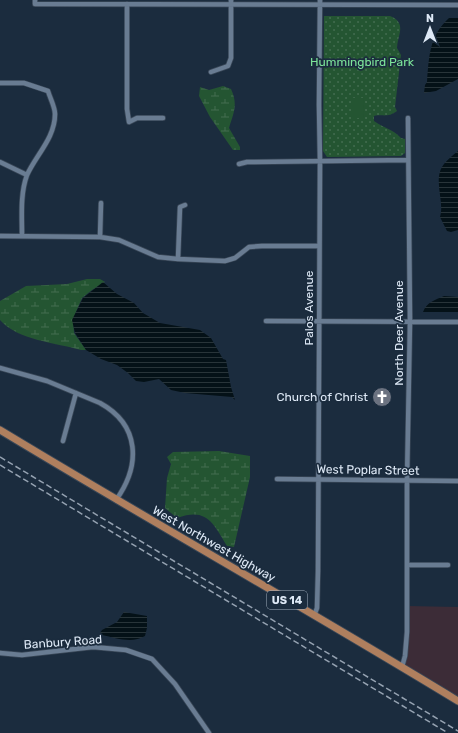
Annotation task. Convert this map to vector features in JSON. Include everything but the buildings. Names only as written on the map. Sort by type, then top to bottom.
[{"type":"main road","name":"West Northwest Highway","points":[[0,430],[458,701]]},
{"type":"street","points":[[35,2],[127,4],[231,2],[410,2],[458,5]]},
{"type":"street","points":[[211,72],[228,66],[231,58],[231,2]]},
{"type":"street","name":"Palos Avenue","points":[[314,616],[317,608],[318,571],[320,2]]},
{"type":"street","points":[[127,4],[129,122],[137,118],[163,118]]},
{"type":"street","points":[[0,83],[24,83],[48,91],[55,113],[53,128],[27,175],[22,205],[22,236]]},
{"type":"street","name":"North Deer Avenue","points":[[402,667],[405,656],[407,632],[407,480],[410,321],[408,118]]},
{"type":"street","points":[[239,164],[247,162],[408,160]]},
{"type":"street","points":[[0,162],[27,175]]},
{"type":"street","points":[[100,237],[101,203]]},
{"type":"street","points":[[178,259],[180,207],[185,205]]},
{"type":"street","points":[[0,236],[100,237],[119,240],[158,258],[225,261],[235,258],[249,247],[319,246]]},
{"type":"street","points":[[266,321],[458,322]]},
{"type":"street","points":[[0,368],[47,380],[108,407],[119,416],[131,437],[134,450],[131,470],[116,500]]},
{"type":"street","points":[[63,441],[76,393]]},
{"type":"street","name":"West Poplar Street","points":[[277,479],[458,481]]},
{"type":"street","points":[[407,565],[448,565]]},
{"type":"street","name":"Banbury Road","points":[[0,653],[22,655],[94,647],[126,650],[152,659],[175,684],[209,733]]},
{"type":"shaded area","points":[[449,18],[458,18],[458,79],[436,91],[424,93],[427,82],[431,47],[437,32]]},
{"type":"shaded area","points":[[458,151],[458,230],[451,232],[447,231],[440,217],[441,204],[439,176],[444,164]]},
{"type":"shaded area","points":[[103,282],[117,294],[134,303],[143,313],[160,323],[200,330],[211,338],[223,359],[226,360],[235,400],[232,397],[185,393],[171,390],[159,379],[144,382],[136,381],[117,365],[101,359],[86,350],[75,333],[72,320],[83,298]]},
{"type":"shaded area","points":[[444,296],[458,297],[458,312],[423,312],[434,300]]},
{"type":"shaded area","points":[[407,606],[458,607],[458,701],[402,667],[405,656]]},
{"type":"shaded area","points":[[124,612],[147,616],[145,636],[135,640],[124,640],[102,635],[100,633],[102,630],[117,622]]},
{"type":"green space","name":"Hummingbird Park","points":[[324,16],[390,16],[398,22],[400,29],[397,48],[401,55],[395,107],[397,111],[388,115],[374,116],[374,121],[405,139],[405,153],[401,156],[327,157],[323,151]]},
{"type":"green space","points":[[223,86],[231,89],[233,94],[235,104],[229,128],[240,147],[240,150],[233,150],[210,117],[199,96],[200,87],[209,90]]},
{"type":"green space","points":[[352,98],[364,98],[363,118],[352,118]]},
{"type":"green space","points":[[87,279],[100,279],[105,282],[82,298],[73,319],[74,333],[86,350],[38,340],[16,332],[7,327],[0,320],[0,301],[26,286],[67,284]]},
{"type":"green space","points":[[219,451],[250,456],[250,477],[234,547],[227,546],[218,530],[208,519],[196,514],[177,518],[165,508],[167,478],[171,464],[167,457],[173,452]]},
{"type":"railway","points":[[0,457],[458,731]]},
{"type":"railway","points":[[0,465],[448,733]]},
{"type":"place","name":"Church of Christ","points":[[382,397]]}]
